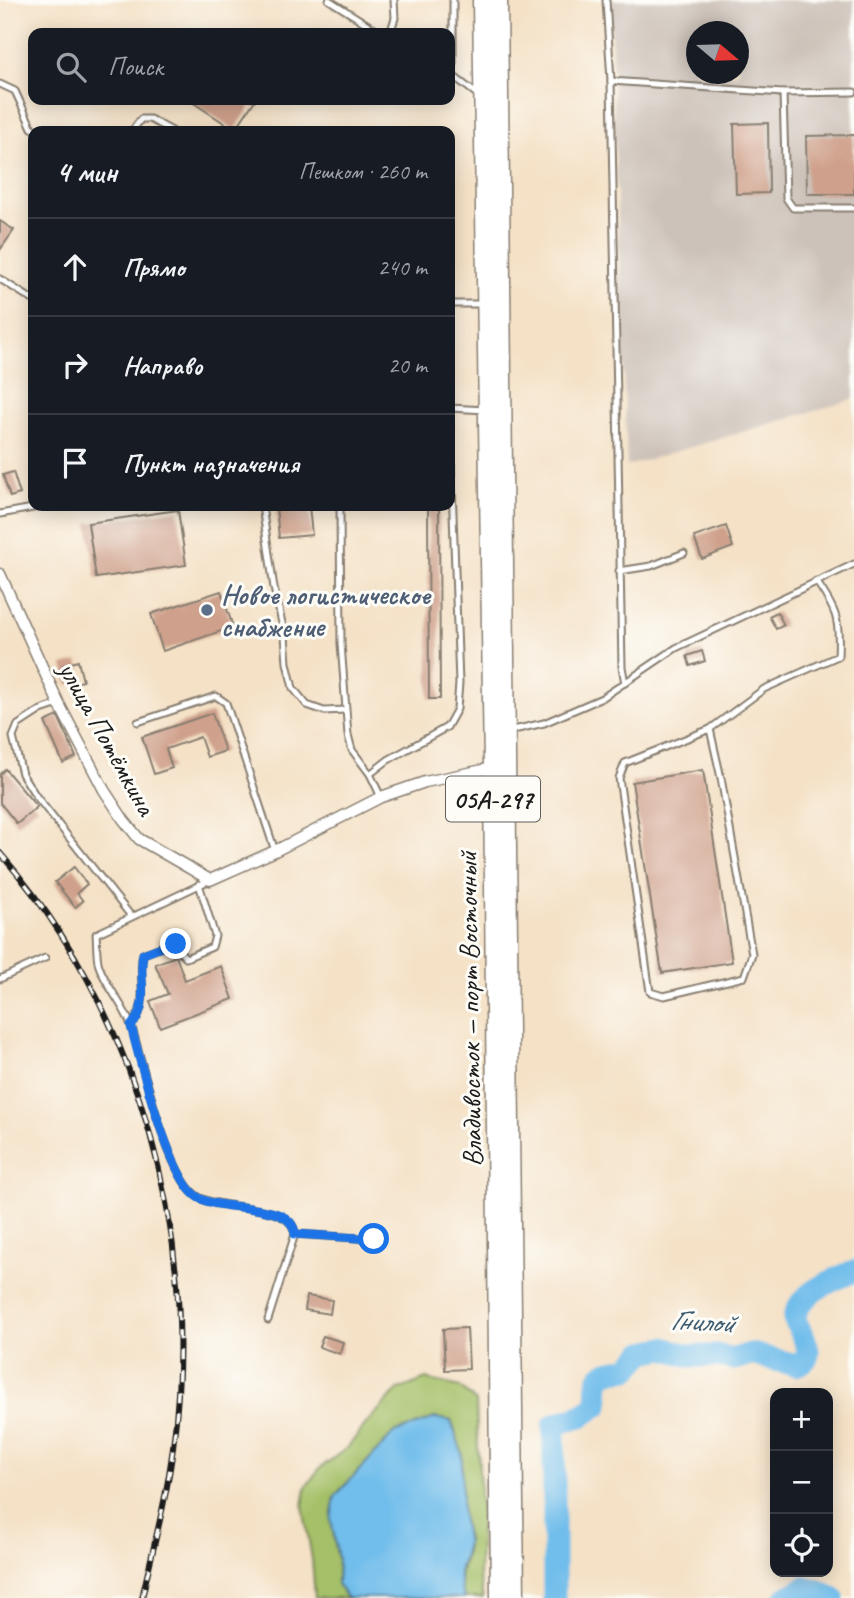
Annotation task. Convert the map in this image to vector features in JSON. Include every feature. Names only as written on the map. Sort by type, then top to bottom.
[{"type":"highway","name":"Владивосток — порт Восточный","points":[[482,0],[493,768],[500,1598]]},
{"type":"highway","name":"Владивосток — порт Восточный","points":[[498,0],[515,1598]]},
{"type":"street","name":"улица Потёмкина","points":[[0,574],[59,704],[104,790],[139,839],[210,880]]},
{"type":"street","points":[[210,880],[275,851],[381,797],[425,782],[493,768]]},
{"type":"lane","points":[[329,0],[373,28]]},
{"type":"lane","points":[[392,28],[395,18],[393,0]]},
{"type":"lane","points":[[453,0],[453,28]]},
{"type":"lane","points":[[606,0],[611,81],[622,667],[625,683]]},
{"type":"lane","points":[[455,77],[484,99]]},
{"type":"lane","points":[[611,81],[783,93],[854,92]]},
{"type":"lane","points":[[0,84],[15,91],[31,126]]},
{"type":"lane","points":[[783,93],[786,198],[793,208],[854,208]]},
{"type":"lane","points":[[135,126],[141,118],[162,126]]},
{"type":"lane","points":[[0,279],[28,297]]},
{"type":"lane","points":[[455,304],[486,304]]},
{"type":"lane","points":[[455,408],[488,410]]},
{"type":"lane","points":[[0,514],[28,509]]},
{"type":"lane","points":[[263,511],[293,688],[307,705],[324,710],[345,710]]},
{"type":"lane","points":[[340,511],[341,644],[345,710],[352,750],[370,774],[381,797]]},
{"type":"lane","points":[[370,774],[388,760],[447,727],[457,709],[460,683],[453,511]]},
{"type":"lane","points":[[620,571],[652,566],[684,553]]},
{"type":"lane","points":[[507,731],[544,723],[602,698],[676,648],[854,564]]},
{"type":"lane","points":[[710,729],[752,954],[744,977],[664,996],[650,992],[619,778],[625,764],[710,729],[764,689],[838,656],[840,628],[830,601],[816,581]]},
{"type":"lane","points":[[138,722],[216,696],[226,703],[275,851]]},
{"type":"lane","points":[[59,704],[41,710],[18,725],[13,737],[22,774],[36,796],[131,916]]},
{"type":"lane","points":[[210,880],[96,934],[98,965],[131,1026],[147,1088],[179,1174],[195,1196],[212,1203],[275,1213],[287,1218],[292,1224],[295,1234],[268,1320]]},
{"type":"lane","points":[[131,1026],[139,1017],[142,1007],[143,954],[172,943],[186,958],[214,944],[213,928],[199,884]]},
{"type":"lane","points":[[0,979],[45,958]]},
{"type":"lane","points":[[295,1234],[374,1239]]},
{"type":"shaded area","points":[[610,0],[854,0],[854,399],[627,466]]},
{"type":"green space","points":[[426,1379],[460,1387],[476,1402],[481,1513],[479,1577],[483,1598],[465,1598],[460,1584],[467,1542],[462,1518],[459,1448],[451,1421],[435,1418],[394,1433],[335,1496],[331,1519],[338,1560],[337,1584],[347,1598],[315,1598],[303,1506],[306,1487],[319,1469],[348,1447],[398,1390]]},
{"type":"water","points":[[435,1418],[451,1421],[462,1453],[462,1515],[467,1543],[459,1572],[465,1598],[347,1598],[337,1584],[338,1560],[331,1519],[335,1496],[394,1433]]},
{"type":"building","points":[[197,105],[252,105],[238,126],[229,126]]},
{"type":"building","points":[[768,123],[769,193],[736,194],[734,124]]},
{"type":"building","points":[[854,135],[854,194],[807,194],[806,136]]},
{"type":"building","points":[[0,221],[14,230],[0,250]]},
{"type":"building","points":[[13,472],[20,494],[10,497],[3,475]]},
{"type":"building","points":[[178,511],[186,565],[96,578],[88,523]]},
{"type":"building","points":[[276,511],[310,511],[312,535],[279,538]]},
{"type":"building","points":[[428,511],[439,511],[440,699],[429,699]]},
{"type":"building","points":[[726,526],[733,547],[702,559],[694,537]]},
{"type":"building","points":[[221,591],[233,627],[163,651],[151,614]]},
{"type":"building","points":[[777,612],[784,625],[776,629],[769,616]]},
{"type":"building","points":[[702,651],[705,661],[690,666],[687,656]]},
{"type":"building","points":[[78,661],[83,681],[68,685],[63,665]]},
{"type":"building","points":[[212,713],[225,751],[207,757],[200,737],[166,749],[172,768],[154,774],[142,737]]},
{"type":"building","points":[[58,716],[76,757],[63,763],[45,722]]},
{"type":"building","points":[[5,769],[37,807],[17,824],[0,803],[0,774]]},
{"type":"building","points":[[703,770],[732,962],[662,973],[632,782]]},
{"type":"building","points":[[74,867],[87,884],[77,893],[83,901],[75,907],[55,882]]},
{"type":"building","points":[[176,956],[185,980],[221,966],[233,999],[160,1027],[150,1001],[168,994],[155,964]]},
{"type":"building","points":[[307,1296],[332,1300],[330,1314],[305,1310]]},
{"type":"building","points":[[467,1328],[469,1369],[445,1370],[443,1329]]},
{"type":"building","points":[[323,1336],[343,1342],[340,1354],[319,1347]]},
{"type":"waterway","name":"Гнилой","points":[[554,1598],[554,1425],[581,1416],[598,1405],[601,1376],[610,1371],[628,1369],[644,1352],[664,1348],[691,1356],[734,1359],[751,1354],[796,1365],[803,1362],[808,1351],[794,1318],[798,1309],[818,1288],[854,1271]]},
{"type":"waterway","name":"Гнилой","points":[[786,1598],[804,1588],[833,1598]]},
{"type":"railway","points":[[0,853],[49,916],[90,984],[123,1056],[149,1131],[167,1209],[177,1288],[179,1368],[170,1466],[142,1598]]},
{"type":"place","name":"Новое логистическое снабжение","points":[[207,610]]},
{"type":"route","points":[[176,944],[172,943],[143,954],[142,1007],[139,1017],[131,1026],[147,1088],[179,1174],[195,1196],[212,1203],[275,1213],[287,1218],[296,1231],[295,1234],[374,1239]]}]
